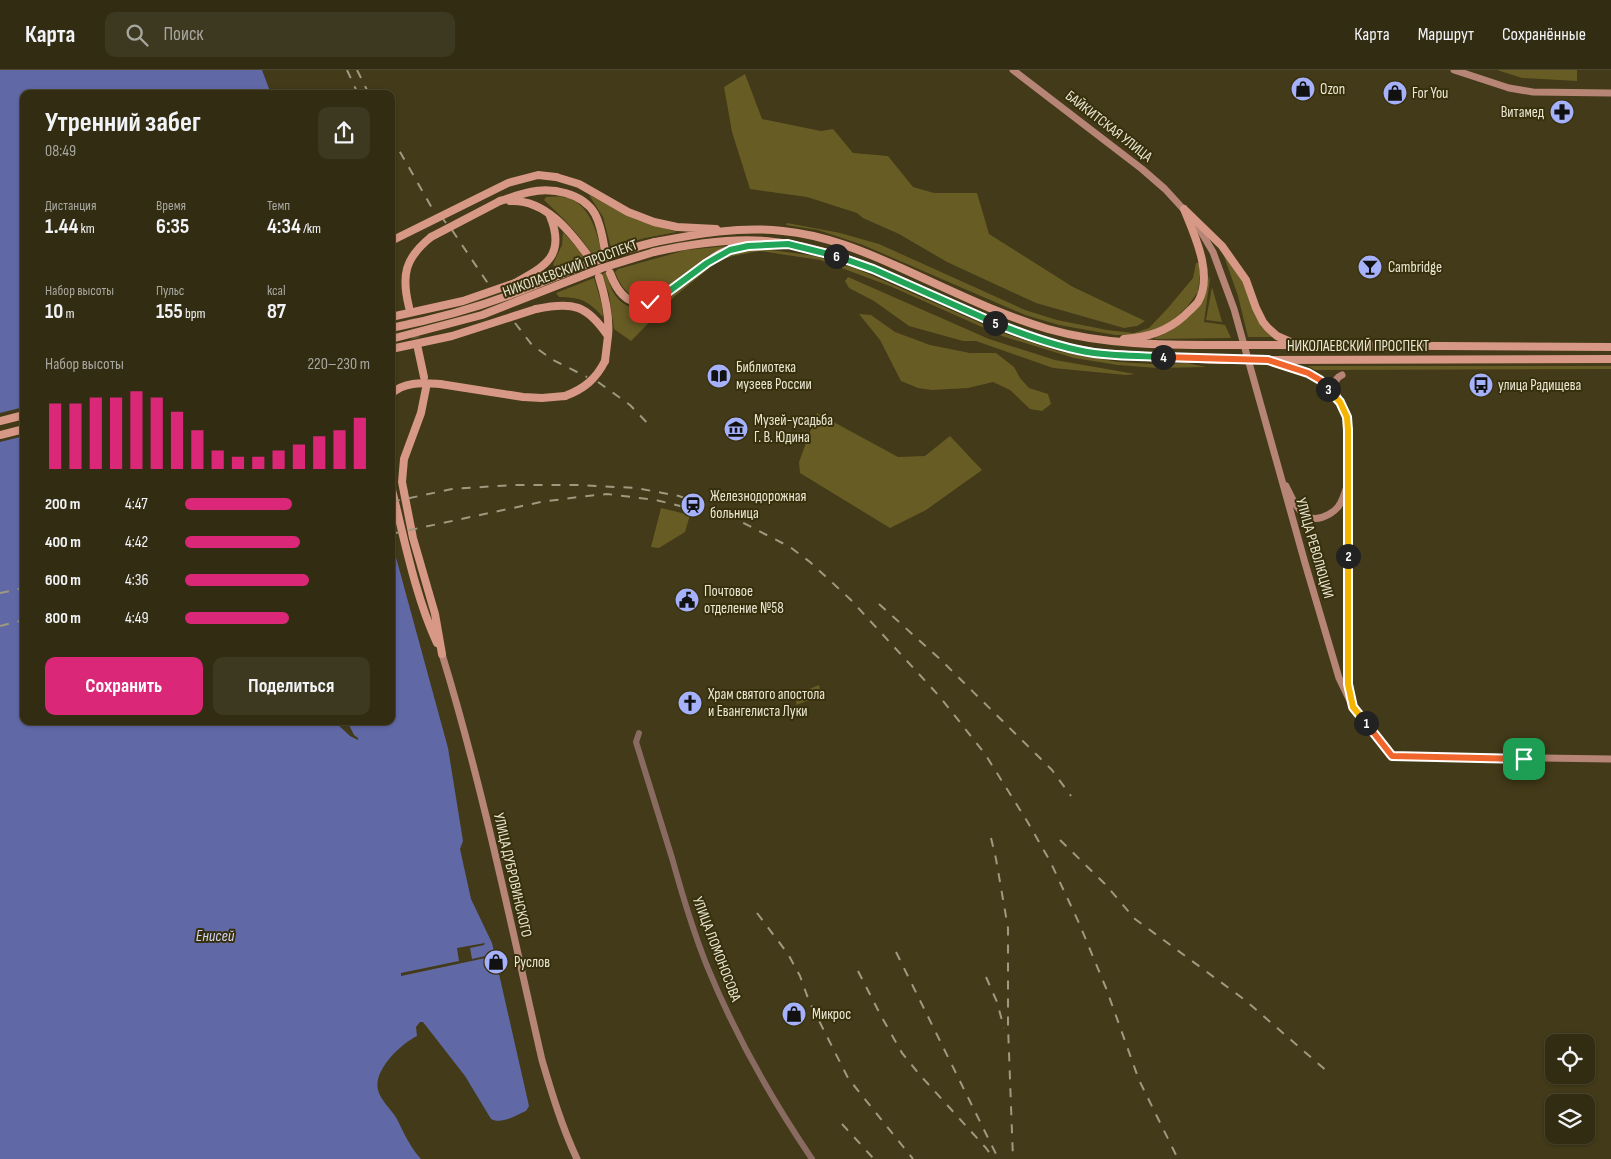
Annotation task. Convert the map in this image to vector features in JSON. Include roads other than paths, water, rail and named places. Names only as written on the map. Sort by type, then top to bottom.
[{"type":"main road","name":"БАЙКИТСКАЯ УЛИЦА","points":[[1013,70],[1165,188],[1201,230],[1221,272],[1243,336],[1265,422]]},
{"type":"main road","points":[[1454,70],[1509,88],[1525,91],[1611,93]]},
{"type":"main road","points":[[395,239],[508,183],[538,175],[556,177],[579,184],[628,212],[663,225],[735,230]]},
{"type":"main road","points":[[409,307],[406,296],[406,269],[410,258],[418,247],[431,237],[500,201],[529,192],[542,190],[570,194],[582,200],[589,206],[599,224],[605,251]]},
{"type":"main road","points":[[500,201],[528,202],[541,208],[563,225],[589,257]]},
{"type":"main road","points":[[1110,340],[1153,335],[1179,321],[1198,302],[1204,282],[1203,264],[1184,209]]},
{"type":"main road","points":[[1184,209],[1222,246],[1246,280],[1259,315],[1268,328],[1286,340],[1303,347]]},
{"type":"main road","points":[[395,316],[463,301],[514,283],[540,269],[546,264],[556,241],[555,227],[549,214]]},
{"type":"main road","name":"НИКОЛАЕВСКИЙ ПРОСПЕКТ","points":[[395,327],[473,308],[522,291],[602,258],[655,242],[735,230],[761,229],[785,231],[829,240],[872,255],[1007,315],[1064,333],[1110,340],[1153,345],[1611,347]]},
{"type":"main road","name":"НИКОЛАЕВСКИЙ ПРОСПЕКТ","points":[[395,338],[482,315],[602,268],[654,252],[718,242],[758,241],[788,244],[849,260],[996,324],[1052,343],[1116,356],[1223,360],[1611,359]]},
{"type":"main road","points":[[610,273],[614,285],[620,293],[636,302],[650,302],[668,292],[713,259],[730,250],[748,246],[788,244]]},
{"type":"main road","points":[[395,391],[409,384],[440,384],[523,397],[542,398],[565,396],[579,391],[599,374],[605,361],[609,329],[606,301],[599,277]]},
{"type":"main road","points":[[395,348],[452,336],[554,305],[569,305],[589,312],[608,336]]},
{"type":"main road","points":[[418,349],[424,378]]},
{"type":"main road","points":[[1268,360],[1308,373],[1320,380],[1340,402]]},
{"type":"main road","points":[[1342,375],[1338,376],[1335,380],[1335,386],[1347,417],[1348,430],[1348,684],[1353,707]]},
{"type":"main road","points":[[426,388],[421,413],[404,459],[402,482],[413,538],[434,614],[442,654]]},
{"type":"main road","points":[[0,421],[20,416]]},
{"type":"main road","name":"УЛИЦА РЕВОЛЮЦИИ","points":[[1265,422],[1339,678],[1353,707],[1392,756],[1611,759]]},
{"type":"main road","points":[[0,435],[20,430]]},
{"type":"main road","points":[[1280,477],[1300,510],[1307,516],[1316,519],[1330,514],[1338,506],[1347,487]]},
{"type":"main road","points":[[395,502],[426,615],[442,654]]},
{"type":"main road","name":"УЛИЦА ДУБРОВИНСКОГО","points":[[442,654],[459,708],[477,779],[542,1060],[566,1136],[577,1159]]},
{"type":"street","name":"УЛИЦА ЛОМОНОСОВА","points":[[639,732],[636,742],[678,880],[707,966],[724,1004],[768,1089],[790,1127],[812,1159]]},
{"type":"water","name":"Енисей","points":[[0,70],[262,70],[270,90],[20,90],[20,725],[338,725],[350,736],[358,740],[349,725],[395,725],[395,554],[448,748],[463,841],[460,849],[471,899],[492,943],[529,1106],[526,1111],[509,1119],[495,1121],[491,1119],[465,1076],[423,1022],[420,1022],[416,1027],[417,1036],[396,1051],[384,1066],[378,1082],[378,1090],[381,1098],[397,1119],[410,1145],[421,1159],[0,1159]]},
{"type":"tunnel","points":[[409,307],[418,349]]},
{"type":"railway","points":[[347,70],[356,90]]},
{"type":"railway","points":[[357,70],[367,90]]},
{"type":"railway","points":[[395,143],[432,208],[437,212]]},
{"type":"railway","points":[[443,219],[446,223]]},
{"type":"railway","points":[[452,230],[489,285]]},
{"type":"railway","points":[[515,323],[532,345],[553,360],[587,377]]},
{"type":"railway","points":[[598,382],[630,405],[652,428]]},
{"type":"railway","points":[[395,501],[452,489],[513,485],[578,485],[636,488],[679,496],[728,515],[790,547],[810,562],[851,600],[940,697],[985,754],[1027,821],[1050,861],[1079,923],[1106,988],[1139,1080],[1178,1159]]},
{"type":"railway","points":[[395,533],[541,502],[607,494],[656,500],[700,511]]},
{"type":"railway","points":[[0,593],[20,589]]},
{"type":"railway","points":[[879,604],[941,660],[1052,770],[1071,796]]},
{"type":"railway","points":[[0,626],[20,621]]},
{"type":"railway","points":[[991,838],[1008,928],[1008,1026],[1013,1159]]},
{"type":"railway","points":[[1060,840],[1105,884],[1135,919],[1245,1000],[1329,1073]]},
{"type":"railway","points":[[757,913],[788,954],[800,976],[809,1001],[848,1078],[913,1159]]},
{"type":"railway","points":[[896,952],[997,1156]]},
{"type":"railway","points":[[858,971],[902,1053],[994,1159]]},
{"type":"railway","points":[[986,977],[997,1002],[1004,1028]]},
{"type":"railway","points":[[842,1124],[874,1159]]},
{"type":"place","name":"Ozon","points":[[1303,89]]},
{"type":"place","name":"For You","points":[[1395,93]]},
{"type":"place","name":"Витамед","points":[[1562,112]]},
{"type":"place","name":"Cambridge","points":[[1370,267]]},
{"type":"place","name":"Библиотека музеев России","points":[[719,376]]},
{"type":"place","name":"улица Радищева","points":[[1481,385]]},
{"type":"place","name":"Музей-усадьба Г. В. Юдина","points":[[736,429]]},
{"type":"place","name":"Железнодорожная больница","points":[[693,505]]},
{"type":"place","name":"Почтовое отделение №58","points":[[687,600]]},
{"type":"place","name":"Храм святого апостола и Евангелиста Луки","points":[[690,703]]},
{"type":"place","name":"Руслов","points":[[496,962]]},
{"type":"place","name":"Микрос","points":[[794,1014]]}]
